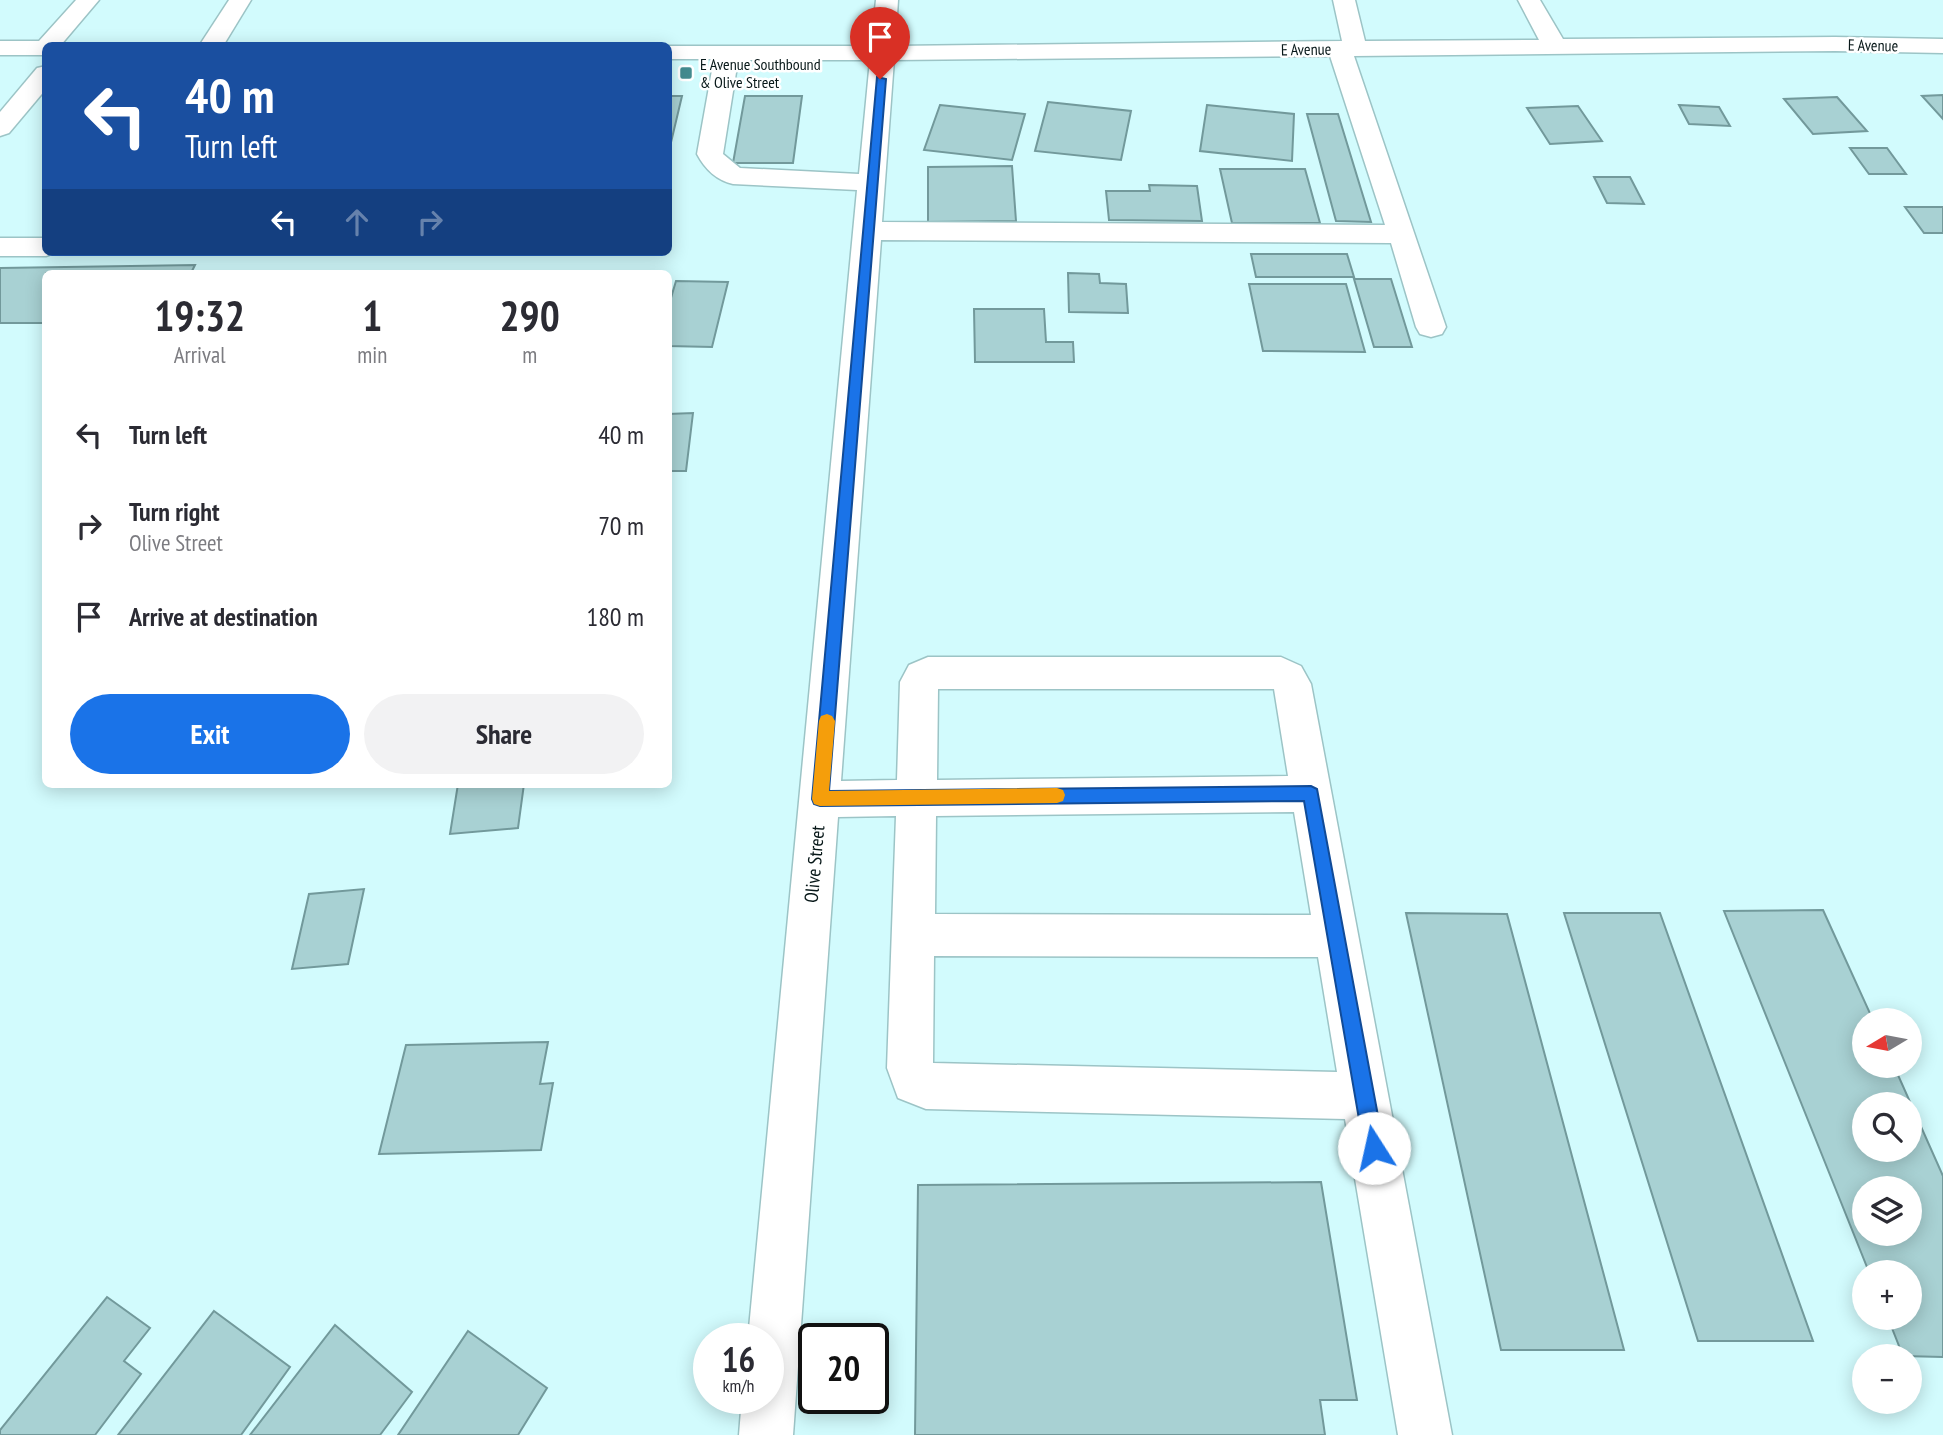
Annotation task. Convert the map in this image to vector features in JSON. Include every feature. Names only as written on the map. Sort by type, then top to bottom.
[{"type":"street","points":[[50,42],[88,0]]},
{"type":"street","points":[[214,42],[240,0]]},
{"type":"street","name":"Olive Street","points":[[766,1435],[887,0]]},
{"type":"street","points":[[1344,0],[1347,48],[1431,327]]},
{"type":"street","points":[[1529,0],[1555,47]]},
{"type":"street","name":"E Avenue","points":[[672,52],[883,53],[1835,44],[1943,47]]},
{"type":"street","points":[[0,48],[42,47]]},
{"type":"street","points":[[727,52],[710,154],[715,163],[733,176],[872,183]]},
{"type":"street","points":[[0,128],[42,78]]},
{"type":"street","points":[[17,107],[42,108]]},
{"type":"street","points":[[868,231],[1402,234]]},
{"type":"street","points":[[0,247],[42,247]]},
{"type":"street","points":[[1365,1096],[926,1086],[914,1082],[910,1068],[919,682],[922,676],[928,673],[1281,673],[1288,677],[1292,684],[1336,936],[1365,1096],[1425,1435]]},
{"type":"street","points":[[820,799],[1311,794]]},
{"type":"street","points":[[913,935],[1336,936]]},
{"type":"building","points":[[1943,95],[1943,119],[1922,96]]},
{"type":"building","points":[[672,96],[682,96],[672,138]]},
{"type":"building","points":[[745,96],[802,96],[793,163],[733,163]]},
{"type":"building","points":[[1837,97],[1867,131],[1813,134],[1784,99]]},
{"type":"building","points":[[1048,102],[1131,111],[1121,160],[1035,151]]},
{"type":"building","points":[[940,105],[1025,114],[1012,160],[924,150]]},
{"type":"building","points":[[1207,105],[1294,114],[1292,161],[1200,151]]},
{"type":"building","points":[[1679,105],[1719,107],[1730,126],[1689,124]]},
{"type":"building","points":[[1578,106],[1602,141],[1550,144],[1527,108]]},
{"type":"building","points":[[1307,114],[1338,114],[1371,222],[1336,221]]},
{"type":"building","points":[[1850,148],[1887,148],[1906,174],[1869,174]]},
{"type":"building","points":[[1012,166],[1016,221],[928,222],[928,167]]},
{"type":"building","points":[[1220,169],[1305,169],[1320,223],[1232,223]]},
{"type":"building","points":[[1594,177],[1630,177],[1644,204],[1607,203]]},
{"type":"building","points":[[1149,185],[1197,186],[1202,221],[1109,220],[1106,191],[1150,191]]},
{"type":"building","points":[[1905,207],[1943,207],[1943,233],[1924,233]]},
{"type":"building","points":[[1251,254],[1347,254],[1354,277],[1256,277]]},
{"type":"building","points":[[195,265],[192,270],[42,270],[42,323],[0,323],[0,268]]},
{"type":"building","points":[[1068,273],[1099,274],[1100,283],[1126,284],[1128,313],[1069,312]]},
{"type":"building","points":[[1354,279],[1391,279],[1412,347],[1374,347]]},
{"type":"building","points":[[676,281],[728,282],[712,347],[672,346],[672,294]]},
{"type":"building","points":[[1249,284],[1346,284],[1365,352],[1263,351]]},
{"type":"building","points":[[974,309],[1044,309],[1046,342],[1073,342],[1074,362],[975,362]]},
{"type":"building","points":[[693,413],[686,471],[672,471],[672,414]]},
{"type":"building","points":[[457,788],[523,788],[518,828],[450,834]]},
{"type":"building","points":[[364,889],[348,964],[292,969],[309,894]]},
{"type":"building","points":[[1823,910],[1868,1008],[1852,1008],[1852,1078],[1899,1078],[1906,1092],[1852,1092],[1852,1162],[1922,1162],[1922,1129],[1943,1176],[1943,1357],[1922,1356],[1922,1344],[1898,1344],[1893,1330],[1922,1330],[1922,1260],[1864,1260],[1859,1246],[1922,1246],[1922,1176],[1852,1176],[1852,1230],[1724,911]]},
{"type":"building","points":[[1406,913],[1507,914],[1624,1350],[1501,1350]]},
{"type":"building","points":[[1564,913],[1660,913],[1813,1341],[1698,1341]]},
{"type":"building","points":[[548,1042],[540,1084],[553,1083],[541,1150],[379,1154],[406,1045]]},
{"type":"building","points":[[1321,1182],[1357,1400],[1320,1400],[1325,1435],[915,1435],[918,1185]]},
{"type":"building","points":[[107,1297],[150,1328],[124,1361],[141,1374],[95,1435],[0,1435],[0,1430]]},
{"type":"building","points":[[214,1311],[290,1367],[241,1435],[118,1435]]},
{"type":"building","points":[[335,1325],[412,1392],[380,1435],[250,1435]]},
{"type":"building","points":[[468,1331],[547,1388],[518,1435],[398,1435]]},
{"type":"slow traffic","points":[[827,721],[820,799],[1057,795]]},
{"type":"place","name":"E Avenue Southbound & Olive Street","points":[[686,73]]},
{"type":"route","points":[[880,79],[820,799],[1311,794],[1374,1148]]}]
